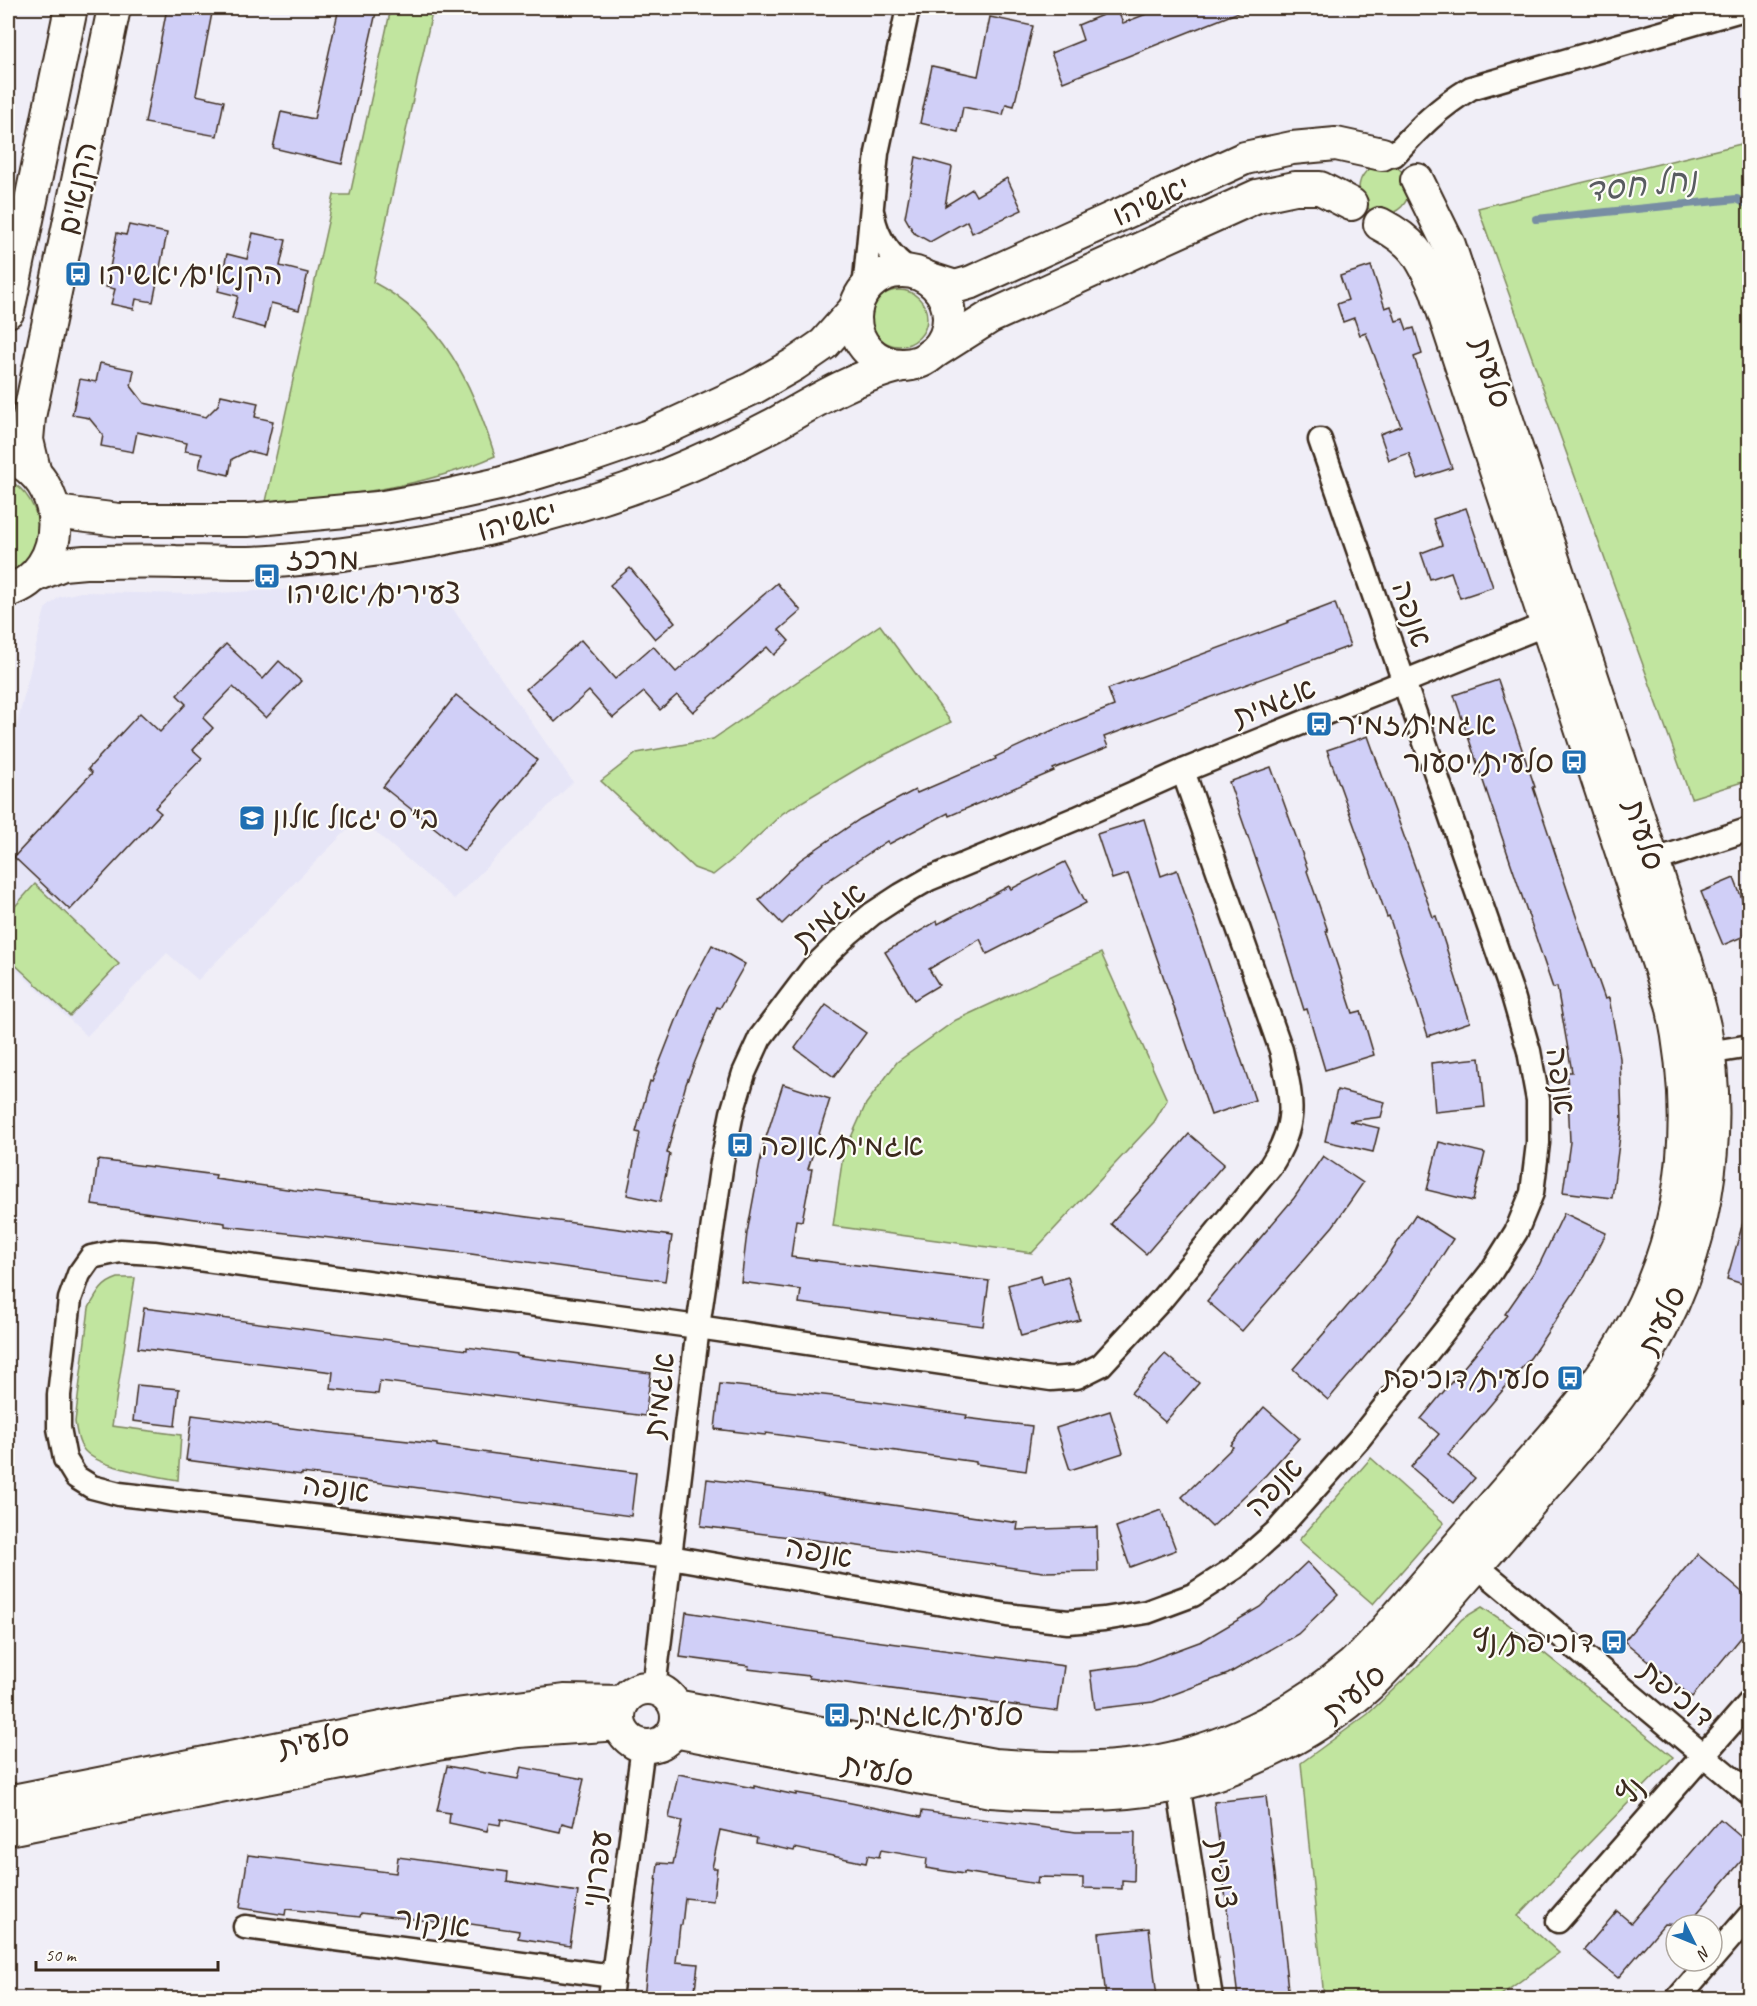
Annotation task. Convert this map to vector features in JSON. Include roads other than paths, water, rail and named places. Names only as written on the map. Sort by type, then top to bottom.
[{"type":"street","name":"הקנאים","points":[[8,311],[71,8]]},
{"type":"street","name":"הקנאים","points":[[35,474],[27,440],[29,417],[114,8]]},
{"type":"street","points":[[871,198],[875,225],[886,248],[899,263],[939,288],[946,302],[947,331],[940,344],[916,360],[882,360],[865,348],[858,336],[855,322],[860,299],[871,198],[877,153],[908,8]]},
{"type":"street","points":[[1388,155],[1429,117],[1448,102],[1472,88],[1748,8]]},
{"type":"street","name":"יאשיהו","points":[[920,275],[955,287],[972,282],[1245,158],[1292,148],[1336,144],[1388,155]]},
{"type":"street","points":[[1388,155],[1410,166],[1418,180],[1417,200],[1411,211],[1402,219],[1392,223],[1380,224],[1363,217],[1351,204],[1349,188],[1354,170],[1370,156],[1388,155]]},
{"type":"street","name":"סלעית","points":[[668,1709],[991,1791],[1071,1796],[1147,1790],[1174,1771],[1229,1768],[1268,1752],[1308,1731],[1370,1684],[1402,1651],[1466,1557],[1614,1403],[1649,1350],[1668,1313],[1685,1274],[1699,1229],[1708,1182],[1712,1130],[1711,1078],[1694,1055],[1705,1032],[1697,997],[1640,865],[1559,619],[1449,245],[1418,180]]},
{"type":"street","name":"יאשיהו","points":[[16,589],[63,564],[85,562],[249,563],[317,557],[418,543],[510,525],[595,500],[665,475],[772,425],[848,385],[883,370],[916,360],[990,317],[1257,196],[1295,188],[1320,188],[1351,204]]},
{"type":"street","name":"סלעית","points":[[1380,224],[1401,234],[1416,250],[1427,269],[1559,619]]},
{"type":"street","points":[[860,299],[874,280],[886,274],[899,271],[920,275]]},
{"type":"street","name":"יאשיהו","points":[[55,512],[119,520],[247,520],[313,516],[378,508],[499,484],[650,436],[753,388],[824,344],[860,299]]},
{"type":"street","name":"אנפה","points":[[1183,771],[1281,1050],[1289,1087],[1291,1116],[1284,1145],[1270,1167],[1161,1300],[1101,1365],[1077,1377],[1051,1379],[698,1327],[166,1254],[120,1251],[91,1257],[79,1274],[70,1299],[59,1395],[59,1428],[65,1459],[76,1477],[92,1487],[130,1495],[670,1557],[1017,1616],[1068,1622],[1147,1612],[1193,1595],[1235,1568],[1277,1531],[1359,1439],[1491,1272],[1516,1232],[1532,1192],[1538,1143],[1538,1100],[1529,1051],[1513,996],[1320,440]]},
{"type":"street","points":[[8,457],[35,474],[51,497],[55,512],[56,529],[45,562],[16,589]]},
{"type":"street","name":"אגמית","points":[[668,1709],[670,1557],[698,1327],[724,1152],[732,1113],[744,1073],[760,1038],[813,968],[872,914],[929,879],[1183,771],[1559,619]]},
{"type":"street","points":[[1640,865],[1749,829]]},
{"type":"street","points":[[1694,1055],[1749,1046]]},
{"type":"street","name":"דוכיפת","points":[[1466,1557],[1749,1794]]},
{"type":"street","points":[[636,1690],[668,1709],[661,1744],[653,1747],[644,1746],[628,1739],[621,1713],[636,1690]]},
{"type":"street","name":"סלעית","points":[[8,1802],[442,1717],[564,1701],[621,1713]]},
{"type":"street","name":"נץ","points":[[1558,1921],[1749,1702]]},
{"type":"street","name":"סלעית","points":[[8,1829],[437,1744],[621,1713]]},
{"type":"street","name":"עפרוני","points":[[610,1998],[644,1746]]},
{"type":"street","name":"צופית","points":[[1174,1771],[1211,1998]]},
{"type":"street","points":[[1724,1945],[1749,1915]]},
{"type":"street","name":"אנקור","points":[[245,1927],[613,1976]]},
{"type":"street","points":[[1678,1998],[1700,1973]]},
{"type":"waterway","name":"נחל חסד","points":[[1536,219],[1737,199],[1750,206]]},
{"type":"place","name":"הקנאים/יאשיהו","points":[[78,274]]},
{"type":"place","name":"מרכז צעירים/יאשיהו","points":[[267,576]]},
{"type":"place","name":"אגמית/זמיר","points":[[1319,724]]},
{"type":"place","name":"סלעית/יסעור","points":[[1574,762]]},
{"type":"place","name":"בי\"ס יגאל אלון","points":[[252,818]]},
{"type":"place","name":"אגמית/אנפה","points":[[740,1145]]},
{"type":"place","name":"סלעית/דוכיפת","points":[[1570,1378]]},
{"type":"place","name":"דוכיפת/נץ","points":[[1614,1642]]},
{"type":"place","name":"סלעית/אגמית","points":[[837,1715]]}]
